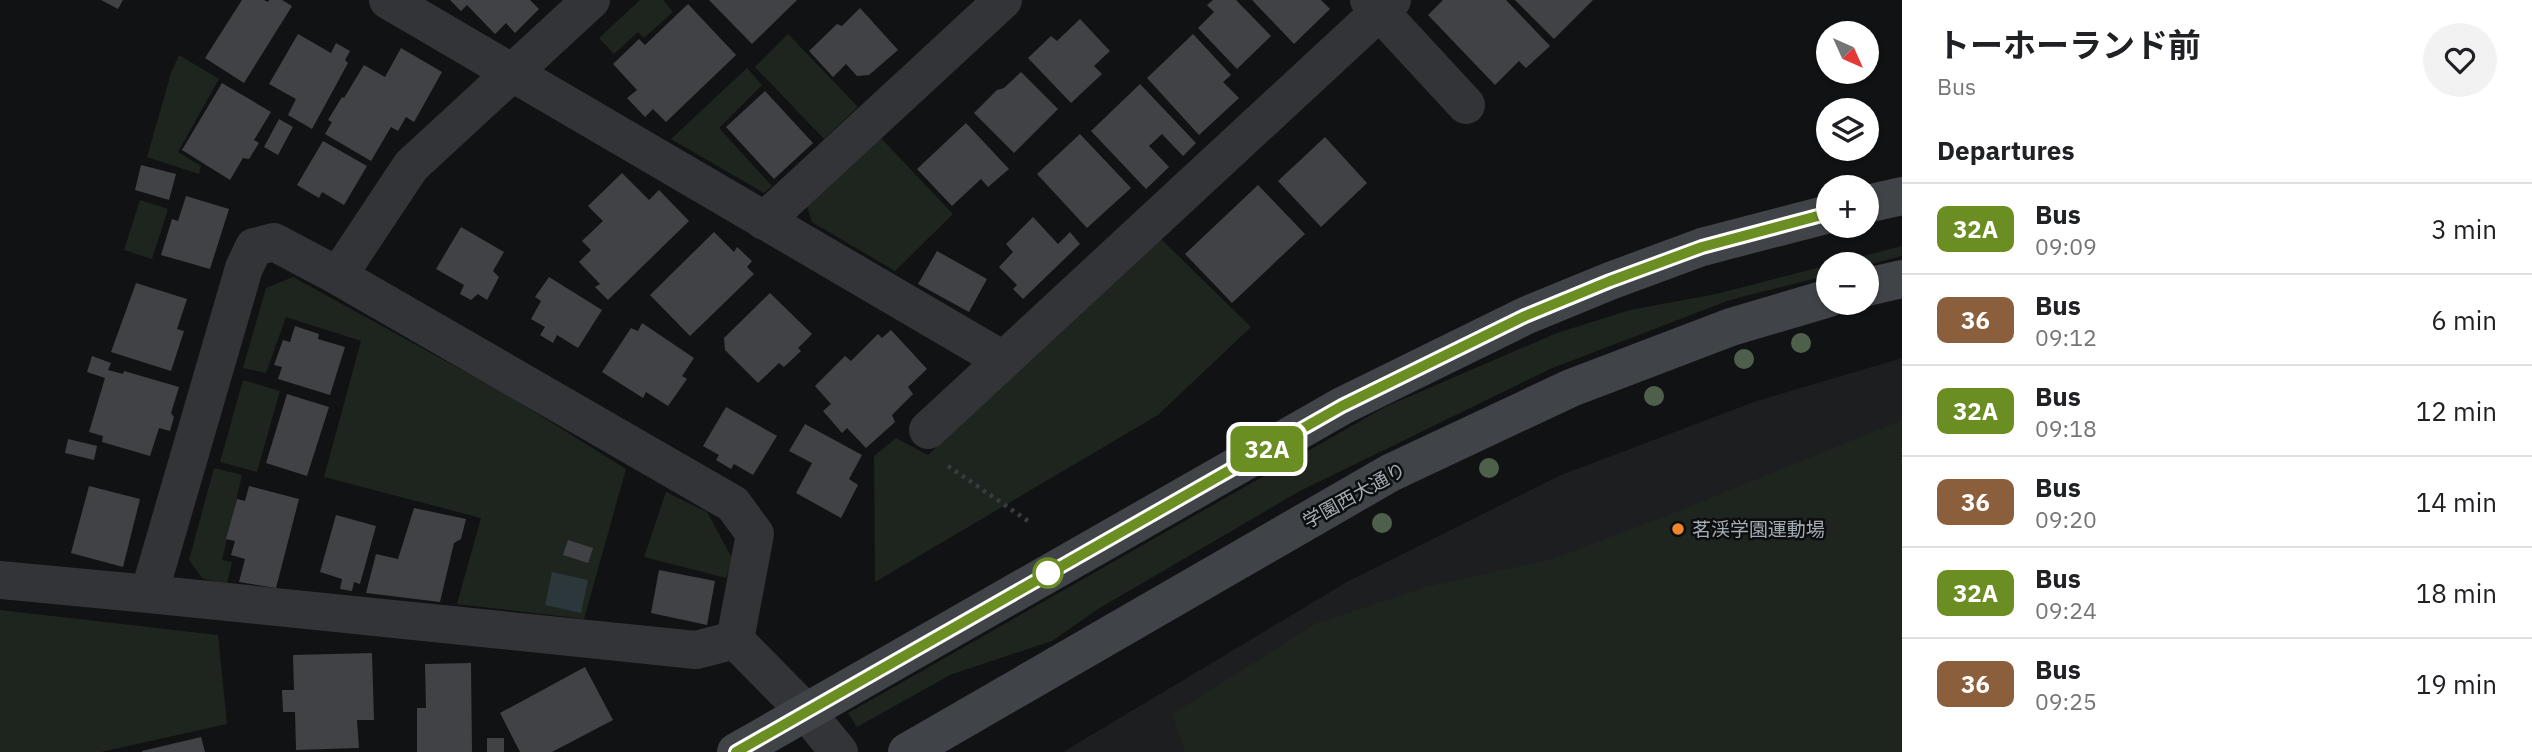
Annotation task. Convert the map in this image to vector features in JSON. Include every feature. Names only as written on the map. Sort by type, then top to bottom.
[{"type":"main road","points":[[1879,201],[1902,196]]},
{"type":"main road","points":[[736,752],[1342,406],[1513,322],[1610,281],[1702,247],[1816,217]]},
{"type":"main road","points":[[1879,284],[1902,279]]},
{"type":"main road","name":"学園西大通り","points":[[907,752],[1390,473],[1571,388],[1731,327],[1816,302]]},
{"type":"street","points":[[388,0],[1003,360]]},
{"type":"street","points":[[338,276],[411,166],[591,0]]},
{"type":"street","points":[[764,221],[1003,0]]},
{"type":"street","points":[[928,430],[1380,4],[1466,105]]},
{"type":"street","points":[[149,594],[244,268],[254,247],[274,242],[338,276],[733,504],[755,534],[735,640]]},
{"type":"street","points":[[0,580],[696,650],[735,640]]},
{"type":"street","points":[[735,640],[807,713],[839,752]]},
{"type":"path","points":[[928,430],[936,458],[1028,520]]},
{"type":"shaded area","points":[[640,0],[663,0],[673,12],[644,38],[638,32],[614,54],[599,38]]},
{"type":"shaded area","points":[[788,34],[858,107],[824,139],[755,67]]},
{"type":"shaded area","points":[[179,55],[219,79],[178,152],[201,166],[199,174],[147,157],[171,73]]},
{"type":"shaded area","points":[[747,68],[762,85],[719,128],[772,186],[764,193],[671,139]]},
{"type":"shaded area","points":[[880,137],[953,214],[895,271],[812,222],[807,206]]},
{"type":"shaded area","points":[[140,200],[168,209],[152,259],[124,250]]},
{"type":"shaded area","points":[[1160,238],[1251,327],[1158,415],[875,582],[874,456],[896,438],[928,455]]},
{"type":"shaded area","points":[[1902,246],[1902,256],[1879,262],[1879,252]]},
{"type":"shaded area","points":[[1816,268],[1816,278],[1730,300],[1550,369],[1300,491],[1098,609],[1052,641],[950,675],[857,727],[848,713],[1385,407],[1557,333],[1630,310],[1716,294]]},
{"type":"shaded area","points":[[293,277],[509,396],[626,469],[584,619],[457,604],[481,518],[324,477],[361,341],[286,317],[266,373],[243,368],[266,288]]},
{"type":"shaded area","name":"茗渓学園運動場","points":[[1902,358],[1902,752],[1063,752],[1347,582],[1561,475],[1754,402]]},
{"type":"shaded area","points":[[243,380],[280,391],[257,472],[220,462]]},
{"type":"shaded area","name":"茗渓学園運動場","points":[[1902,420],[1902,752],[1185,752],[1172,714],[1317,623],[1430,586],[1553,559]]},
{"type":"shaded area","points":[[214,468],[242,475],[222,560],[232,562],[227,584],[203,579],[189,560]]},
{"type":"shaded area","points":[[666,492],[707,512],[733,560],[726,578],[644,557]]},
{"type":"shaded area","points":[[552,572],[588,580],[581,613],[545,605]]},
{"type":"shaded area","points":[[0,610],[218,635],[227,724],[101,752],[0,752]]},
{"type":"building","points":[[101,0],[123,0],[118,9]]},
{"type":"building","points":[[242,0],[282,0],[292,6],[244,83],[205,58]]},
{"type":"building","points":[[450,0],[530,0],[539,9],[515,33],[506,23],[495,34],[467,5],[461,11]]},
{"type":"building","points":[[709,0],[797,0],[752,44]]},
{"type":"building","points":[[1213,0],[1236,0],[1271,36],[1237,69],[1198,28],[1214,12],[1207,5]]},
{"type":"building","points":[[1252,0],[1321,0],[1330,9],[1294,44]]},
{"type":"building","points":[[1443,0],[1506,0],[1550,46],[1526,68],[1519,61],[1495,85],[1428,15]]},
{"type":"building","points":[[1515,0],[1593,0],[1554,39]]},
{"type":"building","points":[[688,4],[736,55],[666,122],[653,109],[645,117],[627,98],[637,90],[613,64],[639,39],[645,45]]},
{"type":"building","points":[[860,8],[898,50],[869,75],[857,76],[846,64],[833,77],[809,51],[837,24],[842,26]]},
{"type":"building","points":[[1080,19],[1110,51],[1094,66],[1102,74],[1071,103],[1028,58],[1051,36],[1057,41]]},
{"type":"building","points":[[298,34],[331,53],[336,43],[350,51],[345,60],[348,63],[312,129],[288,115],[296,99],[269,84]]},
{"type":"building","points":[[1193,34],[1231,75],[1223,82],[1239,98],[1199,135],[1147,78]]},
{"type":"building","points":[[401,48],[442,72],[414,122],[406,117],[398,131],[391,127],[371,161],[325,134],[332,122],[328,120],[364,65],[385,77]]},
{"type":"building","points":[[1021,72],[1058,109],[1014,153],[974,113],[997,90],[1004,88]]},
{"type":"building","points":[[222,83],[271,112],[254,140],[259,143],[249,159],[243,158],[230,180],[182,150]]},
{"type":"building","points":[[1140,84],[1196,143],[1183,156],[1162,134],[1149,146],[1169,167],[1146,189],[1091,131]]},
{"type":"building","points":[[765,91],[813,143],[774,179],[726,127]]},
{"type":"building","points":[[279,119],[293,127],[278,155],[264,147]]},
{"type":"building","points":[[966,123],[1009,169],[988,187],[981,179],[952,206],[917,169]]},
{"type":"building","points":[[1080,134],[1131,188],[1087,228],[1037,174]]},
{"type":"building","points":[[1325,137],[1367,183],[1321,227],[1278,181]]},
{"type":"building","points":[[323,141],[367,166],[344,205],[322,192],[319,198],[297,185]]},
{"type":"building","points":[[141,165],[176,174],[169,200],[135,190]]},
{"type":"building","points":[[622,173],[649,200],[659,190],[689,221],[608,300],[595,287],[600,284],[579,262],[591,250],[582,241],[603,221],[588,206]]},
{"type":"building","points":[[1258,185],[1305,234],[1232,303],[1185,254]]},
{"type":"building","points":[[186,196],[229,209],[210,269],[161,255],[172,219],[178,221]]},
{"type":"building","points":[[1033,217],[1058,244],[1070,232],[1080,244],[1023,299],[1013,289],[1017,285],[999,267],[1013,252],[1006,244]]},
{"type":"building","points":[[461,227],[504,252],[493,271],[499,277],[487,300],[478,294],[471,300],[460,294],[464,285],[436,269]]},
{"type":"building","points":[[714,232],[734,252],[737,247],[752,261],[747,267],[754,274],[690,336],[650,295]]},
{"type":"building","points":[[937,251],[987,279],[969,312],[918,284]]},
{"type":"building","points":[[549,277],[602,310],[578,348],[557,335],[553,343],[540,335],[545,327],[531,319],[541,301],[535,297]]},
{"type":"building","points":[[136,283],[187,299],[177,329],[184,331],[171,371],[111,352]]},
{"type":"building","points":[[770,293],[812,334],[798,348],[801,351],[784,367],[779,363],[758,383],[725,350],[724,338]]},
{"type":"building","points":[[642,323],[694,358],[682,376],[687,379],[668,406],[646,392],[643,398],[602,372],[631,328],[638,331]]},
{"type":"building","points":[[295,326],[319,334],[318,339],[345,347],[330,395],[278,379],[282,367],[274,365],[283,340],[290,342]]},
{"type":"building","points":[[891,330],[927,369],[908,387],[913,394],[892,415],[895,422],[866,448],[847,428],[842,433],[823,411],[831,404],[815,386],[845,356],[851,361],[878,334],[882,338]]},
{"type":"building","points":[[92,356],[111,363],[108,370],[123,374],[124,371],[179,387],[171,413],[174,417],[170,431],[159,428],[150,456],[102,442],[103,436],[89,432],[105,378],[87,372]]},
{"type":"building","points":[[287,394],[329,407],[307,476],[266,463]]},
{"type":"building","points":[[726,407],[777,436],[753,475],[734,464],[731,469],[716,460],[719,455],[703,446]]},
{"type":"building","points":[[805,424],[862,455],[849,479],[858,485],[841,518],[796,493],[812,463],[789,451]]},
{"type":"building","points":[[68,439],[97,446],[94,460],[65,453]]},
{"type":"building","points":[[89,486],[140,499],[123,567],[71,553]]},
{"type":"building","points":[[249,486],[299,499],[276,588],[239,582],[245,559],[231,555],[235,541],[226,539],[237,499],[245,501]]},
{"type":"building","points":[[414,508],[466,519],[461,539],[454,543],[440,602],[366,593],[376,554],[398,559]]},
{"type":"building","points":[[336,515],[376,526],[360,584],[354,582],[352,591],[340,589],[342,579],[320,572]]},
{"type":"building","points":[[568,540],[593,548],[588,563],[563,555]]},
{"type":"building","points":[[659,570],[715,581],[707,625],[651,613]]},
{"type":"building","points":[[372,653],[374,720],[357,720],[359,748],[296,750],[295,712],[283,712],[282,690],[294,690],[293,655]]},
{"type":"building","points":[[471,663],[472,752],[417,752],[417,708],[426,708],[425,664]]},
{"type":"building","points":[[585,667],[613,720],[552,752],[520,752],[500,713]]},
{"type":"building","points":[[201,737],[205,752],[142,752],[142,751]]},
{"type":"building","points":[[487,738],[504,738],[504,752],[487,752]]},
{"type":"bus line","name":"32A","points":[[736,752],[1342,406],[1525,316],[1610,281],[1702,247],[1816,216]]},
{"type":"place","name":"茗渓学園運動場","points":[[1678,529]]}]
